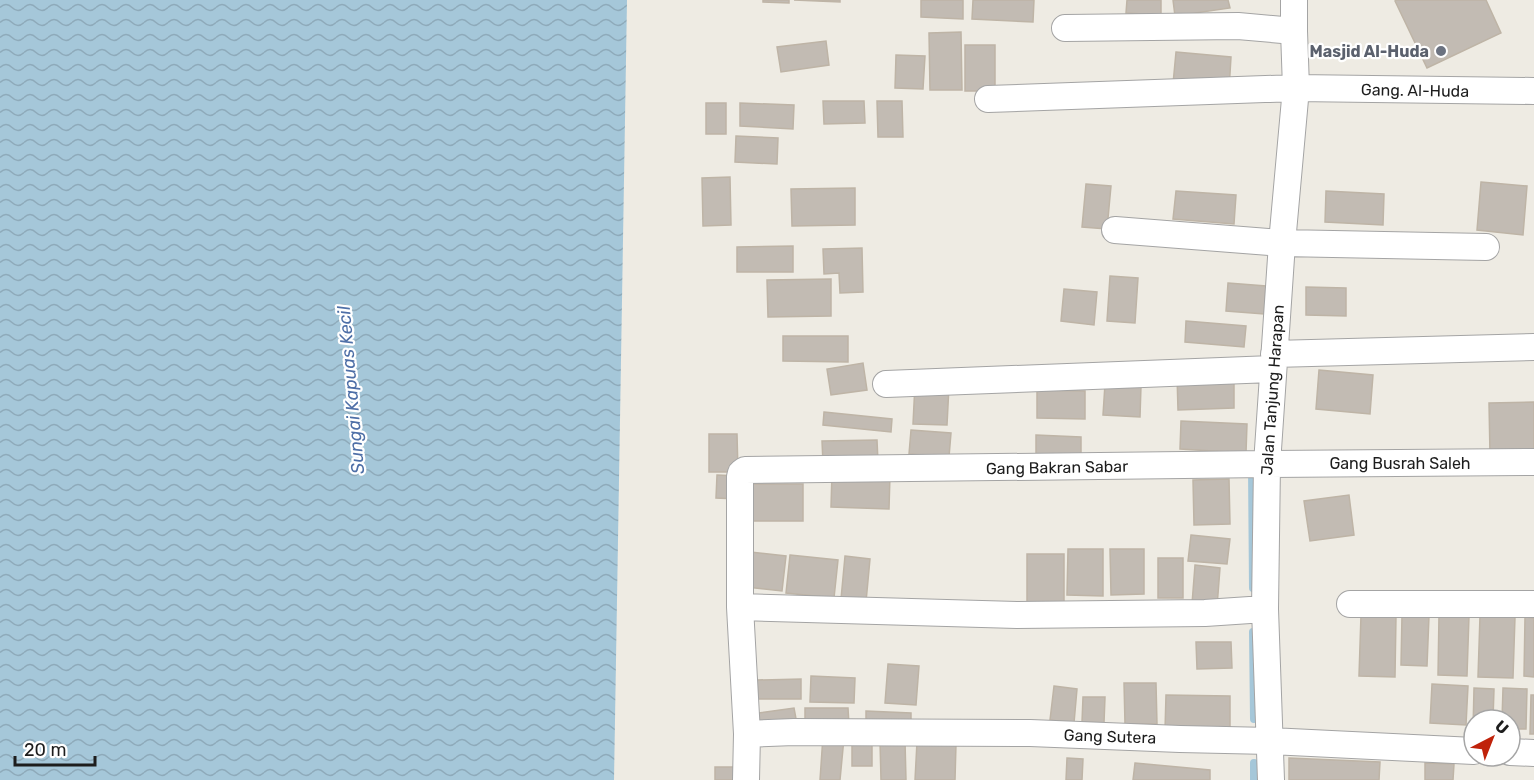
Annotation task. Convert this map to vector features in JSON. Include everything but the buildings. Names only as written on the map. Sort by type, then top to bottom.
[{"type":"street","name":"Jalan Tanjung Harapan","points":[[1271,780],[1265,609],[1267,464],[1282,243],[1296,88],[1294,0]]},
{"type":"street","points":[[1065,28],[1238,26],[1293,31]]},
{"type":"street","name":"Gang. Al-Huda","points":[[988,99],[1296,88],[1534,91]]},
{"type":"street","points":[[1115,230],[1282,243],[1486,247]]},
{"type":"street","points":[[886,384],[1534,347]]},
{"type":"street","name":"Gang Busrah Saleh","points":[[1267,464],[1534,462]]},
{"type":"street","name":"Gang Bakran Sabar","points":[[740,607],[740,477],[745,470],[1267,464]]},
{"type":"street","points":[[1350,604],[1534,604]]},
{"type":"street","points":[[746,780],[747,734],[740,607],[1017,615],[1205,613],[1265,609]]},
{"type":"street","name":"Gang Sutera","points":[[747,734],[973,732],[1270,741],[1462,750]]},
{"type":"water","name":"Sungai Kapuas Kecil","points":[[0,0],[627,0],[614,780],[0,780]]},
{"type":"waterway","points":[[1252,467],[1253,588]]},
{"type":"waterway","points":[[1253,632],[1254,719]]},
{"type":"waterway","points":[[1254,763],[1254,780]]},
{"type":"place","name":"Masjid Al-Huda","points":[[1441,51]]}]
